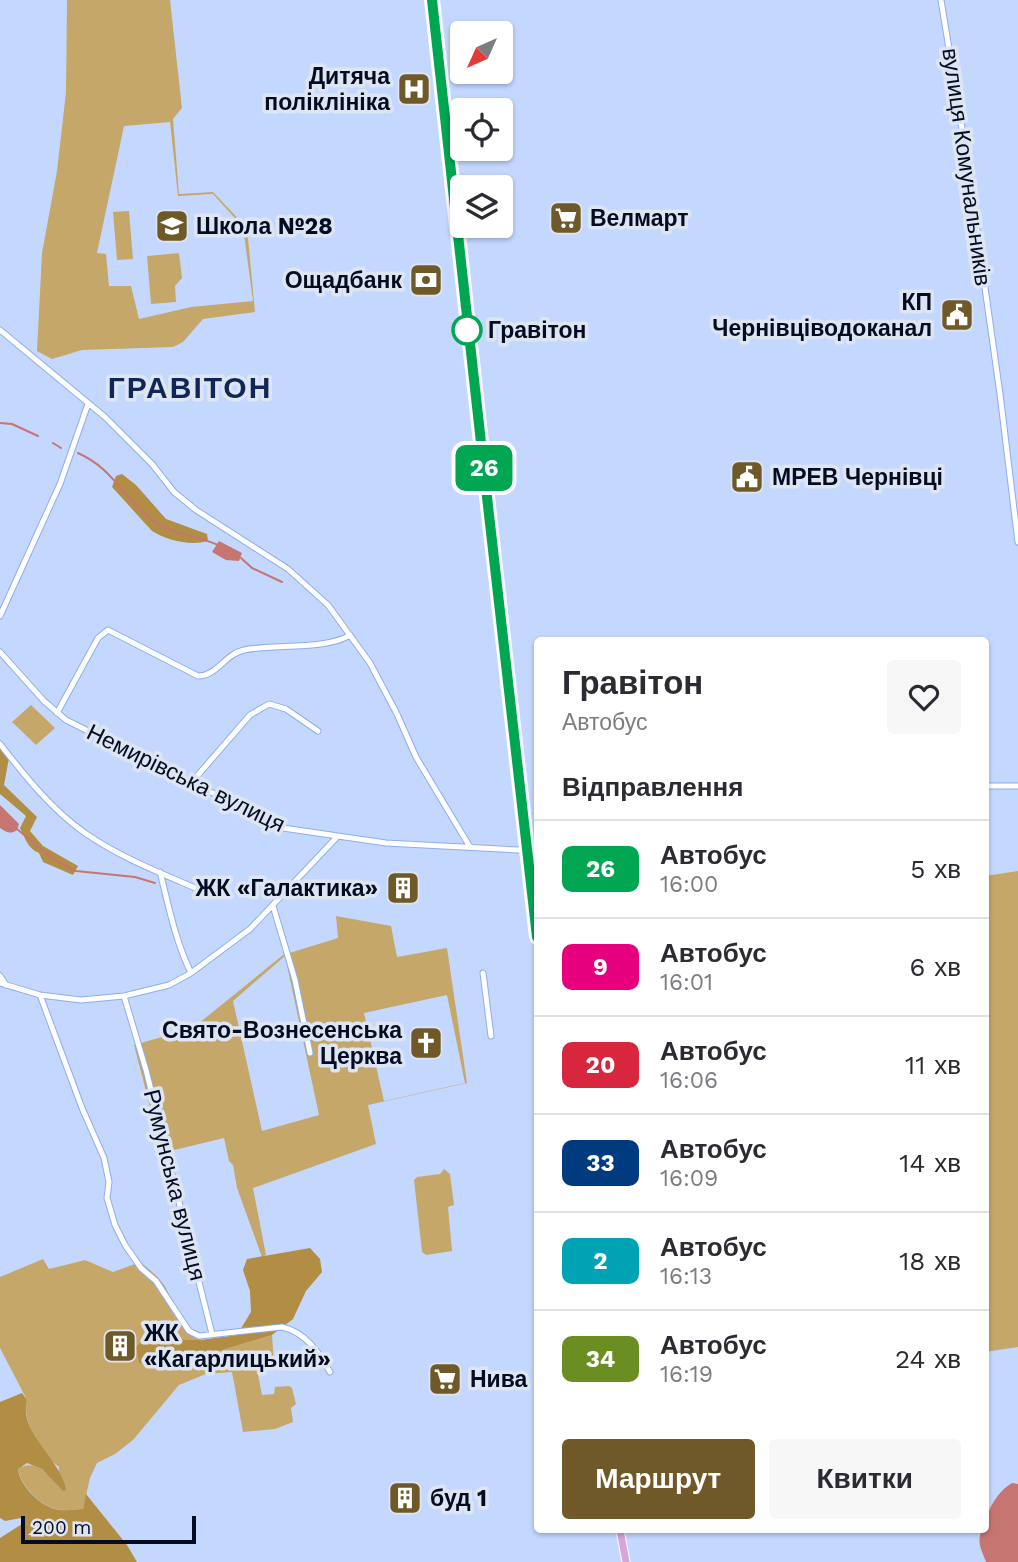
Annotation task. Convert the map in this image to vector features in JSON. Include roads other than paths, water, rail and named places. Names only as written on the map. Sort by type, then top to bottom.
[{"type":"main road","points":[[432,0],[467,335],[534,912]]},
{"type":"main road","points":[[621,1533],[626,1562]]},
{"type":"street","name":"вулиця Комунальників","points":[[941,0],[966,153],[1018,542]]},
{"type":"street","points":[[0,330],[105,417],[188,504],[288,569],[328,605],[370,663],[416,757],[470,847]]},
{"type":"street","points":[[0,616],[60,484],[88,404]]},
{"type":"street","points":[[57,713],[98,638],[108,630],[198,676],[213,671],[232,653],[285,645],[318,645],[342,641],[350,635]]},
{"type":"street","name":"Немирівська вулиця","points":[[0,652],[66,720],[284,828],[338,837],[534,851]]},
{"type":"street","points":[[191,783],[250,715],[269,704],[286,709],[318,731]]},
{"type":"street","points":[[0,744],[43,796],[84,832],[122,856],[211,895]]},
{"type":"street","points":[[989,786],[1018,786]]},
{"type":"street","points":[[0,976],[3,984],[40,995],[81,1000],[124,996],[169,985],[191,973],[250,929],[338,837]]},
{"type":"street","points":[[160,872],[179,948],[191,973]]},
{"type":"street","points":[[274,906],[295,980],[310,1053]]},
{"type":"street","points":[[483,973],[491,1036]]},
{"type":"street","points":[[40,995],[82,1108],[104,1158],[109,1182],[107,1198],[115,1225],[141,1268],[156,1281],[189,1331],[199,1335],[282,1327],[293,1330],[321,1356],[330,1372]]},
{"type":"street","name":"Румунська вулиця","points":[[124,996],[146,1070],[212,1334]]},
{"type":"waterway","points":[[0,423],[12,424],[38,436]]},
{"type":"waterway","points":[[53,443],[61,448]]},
{"type":"waterway","points":[[78,453],[101,467],[141,511],[159,525],[218,545]]},
{"type":"waterway","points":[[241,558],[252,568],[282,582]]},
{"type":"waterway","points":[[17,829],[53,859],[76,871],[135,877],[155,883]]},
{"type":"place","name":"Дитяча поліклініка","points":[[414,89]]},
{"type":"place","name":"Велмарт","points":[[566,218]]},
{"type":"place","name":"Школа №28","points":[[172,226]]},
{"type":"place","name":"Ощадбанк","points":[[426,280]]},
{"type":"place","name":"КП Чернівціводоканал","points":[[957,315]]},
{"type":"place","name":"Гравітон","points":[[467,330]]},
{"type":"place","name":"МРЕВ Чернівці","points":[[747,477]]},
{"type":"place","name":"ЖК «Галактика»","points":[[403,888]]},
{"type":"place","name":"Свято-Вознесенська Церква","points":[[426,1043]]},
{"type":"place","name":"ЖК «Кагарлицький»","points":[[120,1346]]},
{"type":"place","name":"Нива","points":[[445,1379]]},
{"type":"place","name":"буд 1","points":[[405,1498]]},
{"type":"district","name":"ГРАВІТОН","points":[[190,388]]}]
